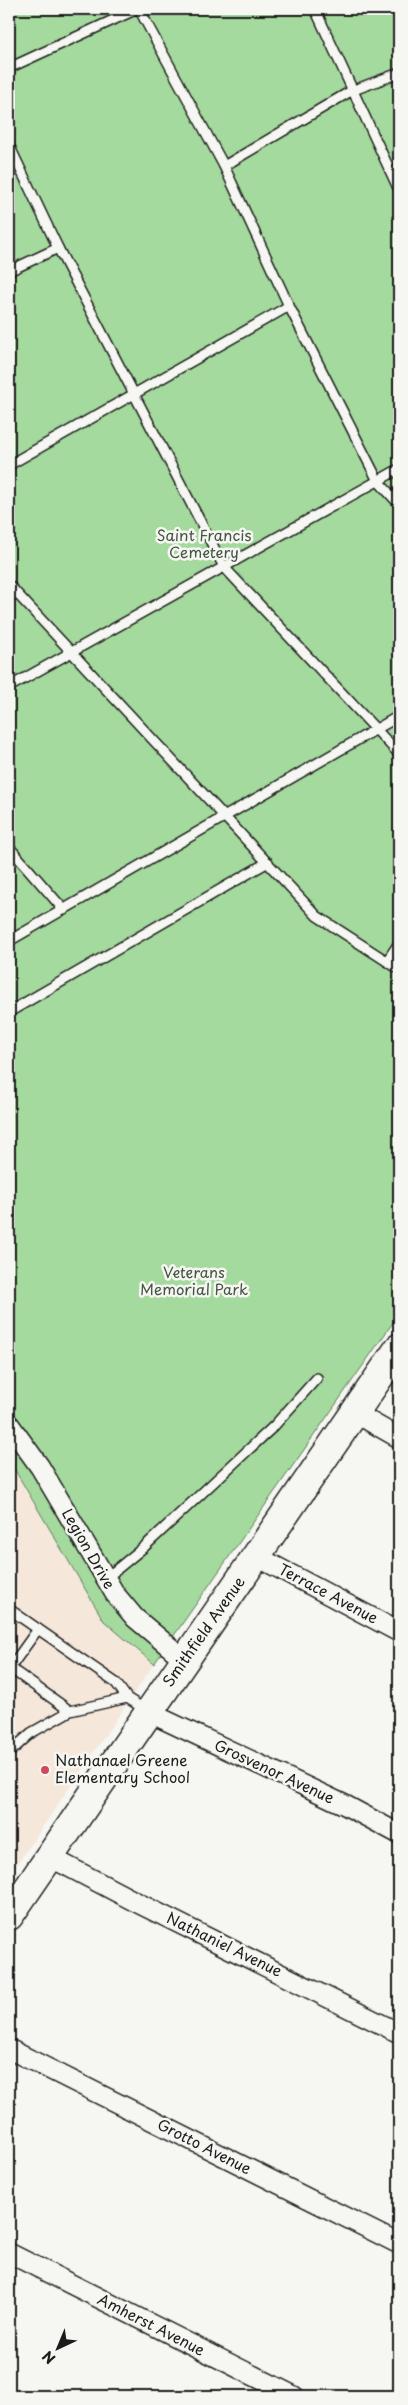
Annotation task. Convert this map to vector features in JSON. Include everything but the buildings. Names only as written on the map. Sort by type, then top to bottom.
[{"type":"main road","name":"Smithfield Avenue","points":[[9,1916],[50,1857],[137,1705],[184,1659],[399,1348]]},
{"type":"street","points":[[355,1412],[399,1438]]},
{"type":"street","name":"Legion Drive","points":[[9,1424],[49,1482],[105,1580],[136,1618],[184,1659]]},
{"type":"street","name":"Terrace Avenue","points":[[256,1556],[399,1632]]},
{"type":"street","name":"Grosvenor Avenue","points":[[137,1705],[345,1805],[399,1834]]},
{"type":"street","name":"Nathaniel Avenue","points":[[50,1857],[399,2033]]},
{"type":"street","name":"Grotto Avenue","points":[[9,2049],[399,2244]]},
{"type":"street","name":"Amherst Avenue","points":[[9,2253],[294,2396]]},
{"type":"lane","points":[[9,68],[138,9],[224,166],[289,306],[378,480],[399,504]]},
{"type":"lane","points":[[315,9],[351,91],[399,190]]},
{"type":"lane","points":[[224,166],[351,91],[399,74]]},
{"type":"lane","points":[[9,145],[58,248],[224,567],[399,754]]},
{"type":"lane","points":[[9,170],[19,165]]},
{"type":"lane","points":[[9,271],[58,248]]},
{"type":"lane","points":[[9,465],[134,392],[289,306]]},
{"type":"lane","points":[[9,687],[70,651],[399,469]]},
{"type":"lane","points":[[9,585],[226,816],[317,916],[399,969]]},
{"type":"lane","points":[[9,941],[399,716]]},
{"type":"lane","points":[[9,847],[64,910]]},
{"type":"lane","points":[[9,1012],[268,862]]},
{"type":"lane","points":[[386,961],[399,943]]},
{"type":"lane","points":[[105,1580],[144,1547],[274,1426],[317,1378]]},
{"type":"lane","points":[[9,1609],[116,1683],[137,1705]]},
{"type":"lane","points":[[38,1629],[10,1668],[70,1711]]},
{"type":"lane","points":[[9,1753],[31,1733],[70,1711],[137,1705]]},
{"type":"shaded area","name":"Nathanael Greene Elementary School","points":[[12,1467],[104,1621],[154,1664],[9,1876],[9,1470]]},
{"type":"green space","name":"Saint Francis Cemetery","points":[[9,9],[399,9],[399,1314],[154,1664],[104,1621],[13,1467],[9,1470]]},
{"type":"place","name":"Nathanael Greene Elementary School","points":[[45,1770]]},
{"type":"park label","name":"Veterans Memorial Park","points":[[194,1282]]}]
